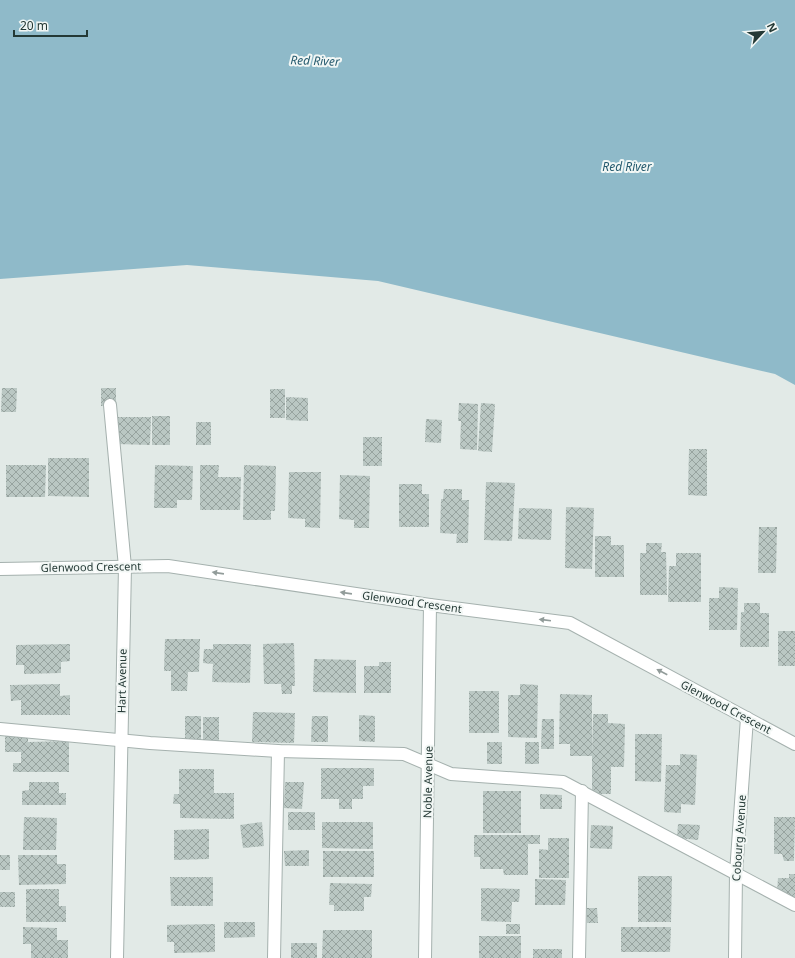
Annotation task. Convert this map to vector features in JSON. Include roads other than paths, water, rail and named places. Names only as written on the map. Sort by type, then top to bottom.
[{"type":"street","name":"Hart Avenue","points":[[110,405],[125,566],[117,958]]},
{"type":"street","name":"Glenwood Crescent","points":[[0,569],[168,566],[430,605],[570,623],[795,744]]},
{"type":"street","name":"Noble Avenue","points":[[425,958],[430,605]]},
{"type":"street","name":"Cobourg Avenue","points":[[735,958],[736,873],[747,718]]},
{"type":"street","points":[[0,729],[121,740],[278,751],[404,754],[451,774],[563,782],[795,905]]},
{"type":"street","points":[[274,958],[278,751]]},
{"type":"street","points":[[579,958],[582,791]]},
{"type":"water","name":"Red River","points":[[0,0],[795,0],[795,385],[775,374],[378,281],[187,265],[0,279]]}]
